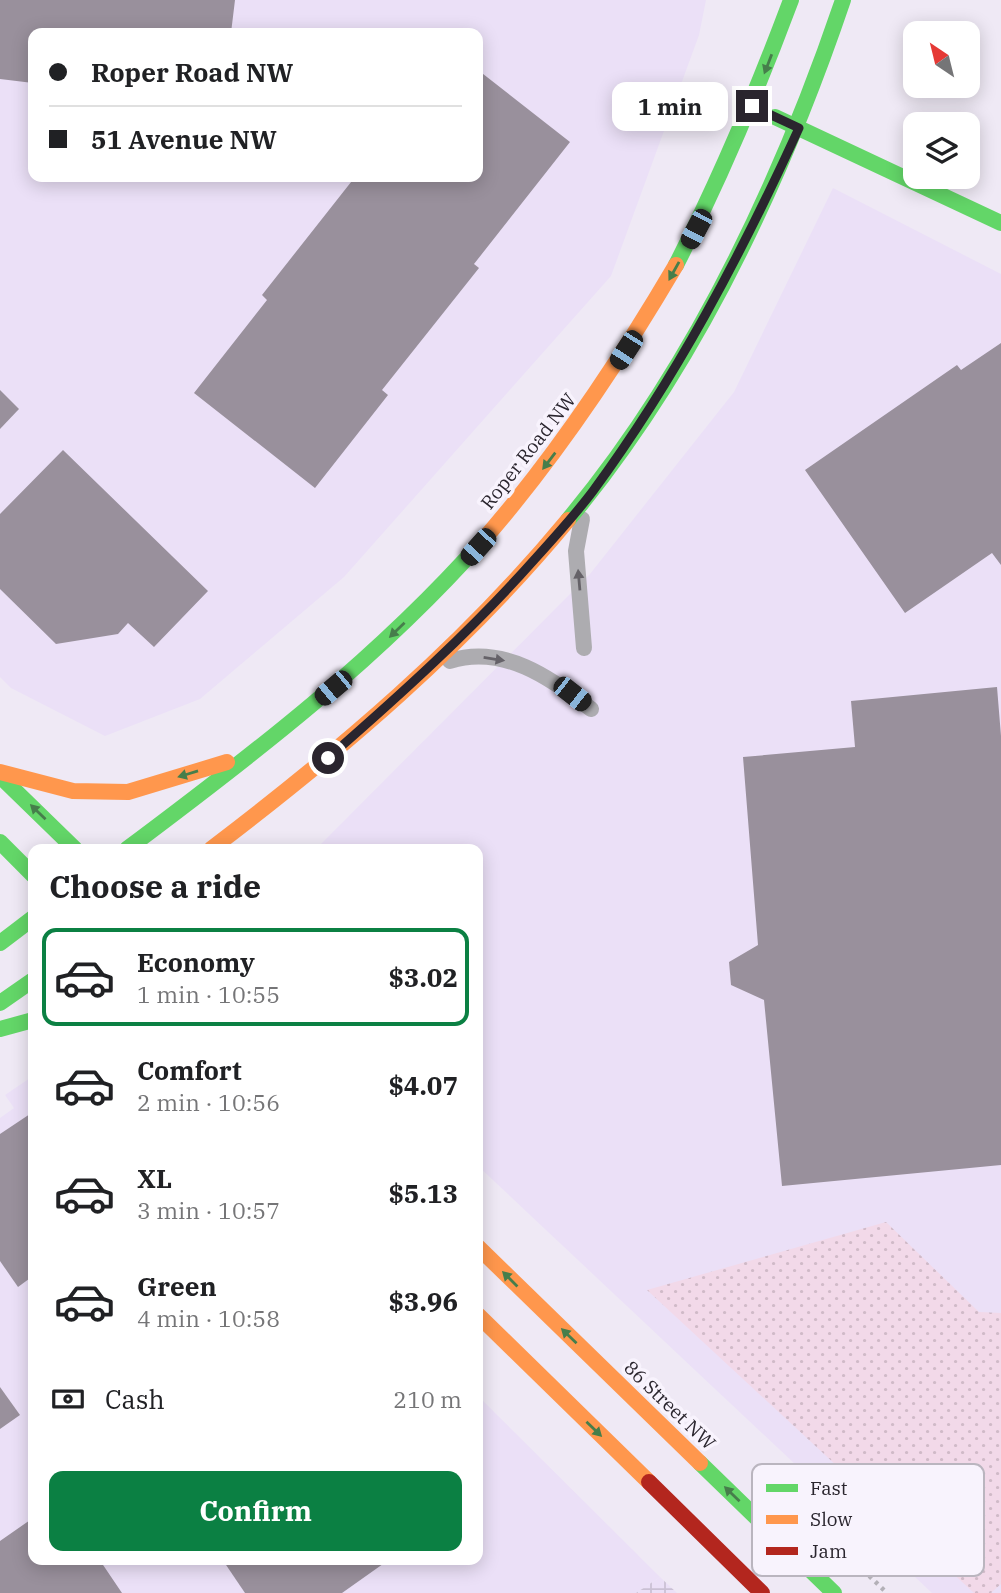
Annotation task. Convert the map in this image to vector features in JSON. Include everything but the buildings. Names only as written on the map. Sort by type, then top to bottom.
[{"type":"main road","name":"Roper Road NW","points":[[134,844],[253,754],[384,643],[439,589],[522,496],[589,408],[639,331],[708,206],[752,106],[791,0]]},
{"type":"main road","points":[[218,844],[293,788],[428,669],[526,569],[592,492],[678,364],[727,279],[799,128],[843,0]]},
{"type":"main road","points":[[752,106],[1001,223]]},
{"type":"main road","points":[[0,774],[73,791],[128,792],[253,754]]},
{"type":"main road","points":[[0,774],[70,844]]},
{"type":"main road","points":[[274,823],[293,788]]},
{"type":"main road","points":[[0,842],[28,870]]},
{"type":"main road","points":[[0,943],[28,922]]},
{"type":"main road","points":[[0,1003],[28,983]]},
{"type":"main road","points":[[0,1029],[28,1021]]},
{"type":"main road","name":"86 Street NW","points":[[483,1252],[752,1513]]},
{"type":"main road","points":[[483,1320],[762,1593]]},
{"type":"main road","name":"86 Street NW","points":[[817,1576],[834,1593]]},
{"type":"lane","points":[[584,648],[576,551],[580,525],[592,492]]},
{"type":"lane","points":[[428,669],[472,656],[509,661],[550,678],[591,709]]},
{"type":"shaded area","points":[[0,0],[706,0],[699,35],[611,276],[344,577],[200,699],[105,736],[11,688],[0,677]]},
{"type":"shaded area","points":[[833,188],[1001,274],[1001,1593],[932,1593],[914,1576],[984,1576],[984,1464],[795,1464],[483,1171],[483,844],[321,844],[590,574],[734,392]]},
{"type":"shaded area","points":[[28,1079],[28,1565],[483,1565],[483,1401],[660,1577],[636,1593],[0,1593],[0,1118],[14,1108],[5,1095]]},
{"type":"shaded area","points":[[886,1222],[979,1312],[1001,1313],[1001,1584],[991,1593],[974,1593],[956,1576],[984,1576],[984,1464],[835,1464],[647,1290]]},
{"type":"shaded area","points":[[660,1577],[677,1593],[636,1593]]},
{"type":"traffic: fast","points":[[676,265],[737,134],[791,0]]},
{"type":"traffic: fast","points":[[568,520],[655,402],[729,273],[791,138],[843,0]]},
{"type":"traffic: fast","points":[[775,117],[1001,223]]},
{"type":"traffic: fast","points":[[134,844],[314,703],[402,624],[484,539]]},
{"type":"traffic: fast","points":[[0,776],[70,844]]},
{"type":"traffic: fast","points":[[0,842],[28,870]]},
{"type":"traffic: fast","points":[[0,943],[28,922]]},
{"type":"traffic: fast","points":[[0,1003],[28,983]]},
{"type":"traffic: fast","points":[[0,1029],[28,1021]]},
{"type":"traffic: fast","points":[[700,1463],[752,1513]]},
{"type":"traffic: fast","points":[[816,1576],[834,1593]]},
{"type":"traffic: slow","points":[[484,539],[562,441],[632,337],[676,265]]},
{"type":"traffic: slow","points":[[217,844],[307,774],[399,695],[486,611],[568,520]]},
{"type":"traffic: slow","points":[[0,772],[73,791],[128,792],[227,762]]},
{"type":"traffic: slow","points":[[483,1252],[700,1463]]},
{"type":"traffic: slow","points":[[483,1320],[649,1482]]},
{"type":"traffic: jam","points":[[649,1482],[762,1593]]},
{"type":"route","points":[[328,758],[428,669],[553,539],[592,492],[678,364],[727,279],[799,128],[752,106]]}]
